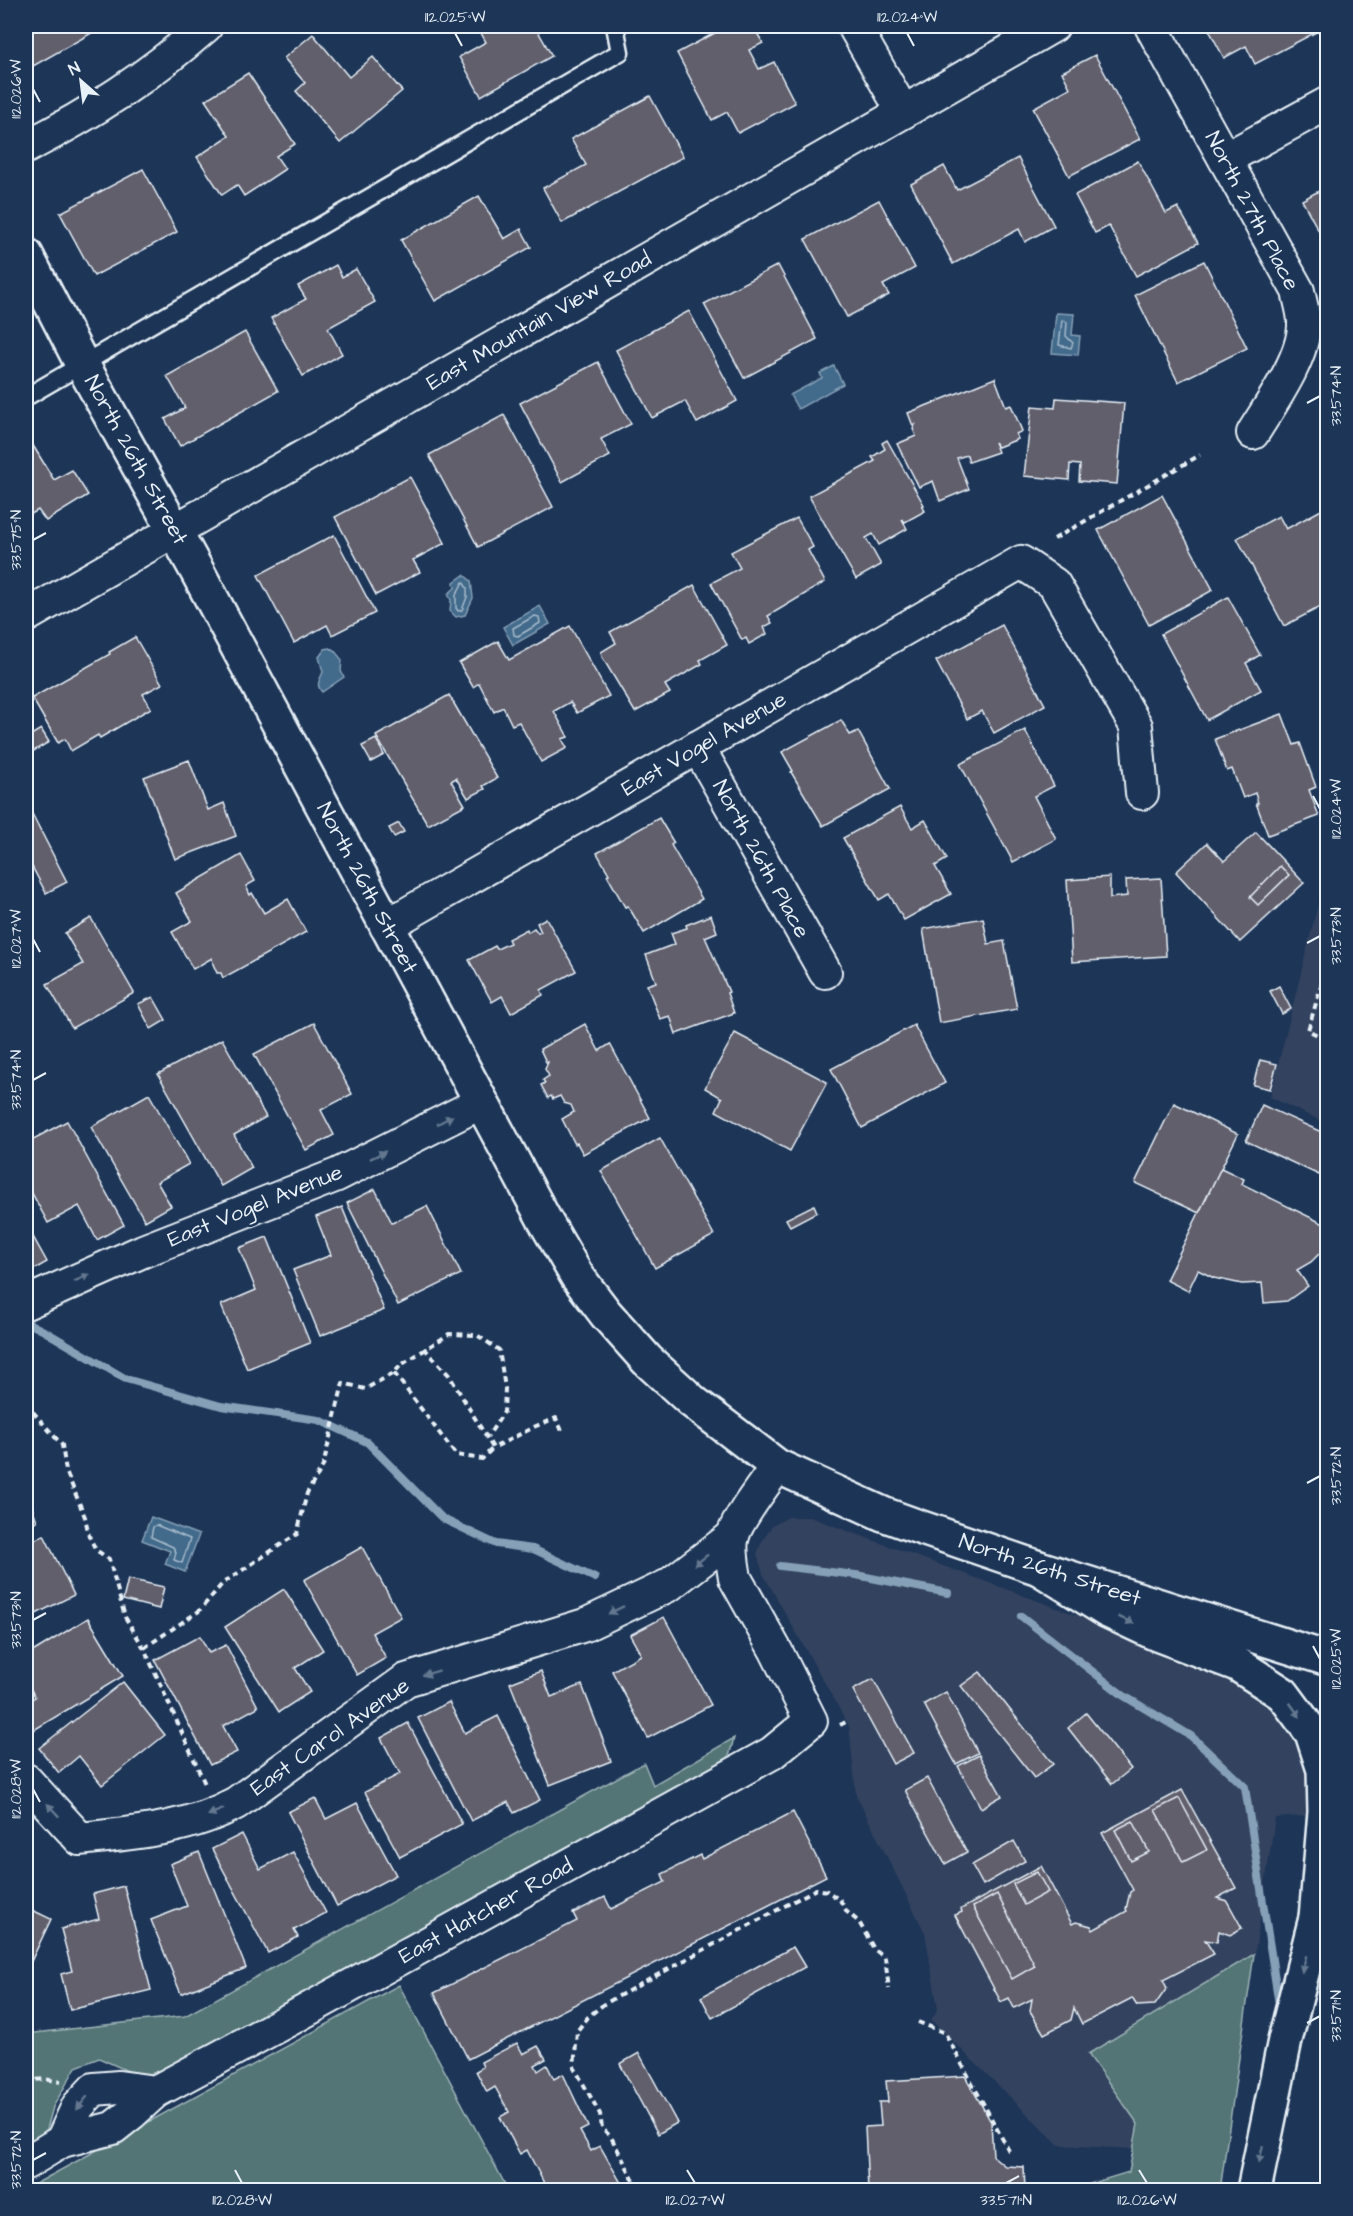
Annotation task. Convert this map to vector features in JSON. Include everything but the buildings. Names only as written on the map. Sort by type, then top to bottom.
[{"type":"main road","name":"North 26th Street","points":[[26,255],[82,364],[175,531],[566,1257],[577,1276],[606,1314],[647,1360],[693,1402],[777,1466],[883,1514],[1040,1568],[1328,1659]]},
{"type":"main road","points":[[1040,1568],[1106,1610],[1157,1634],[1237,1664],[1283,1694],[1312,1733],[1324,1770],[1324,1812],[1316,1918]]},
{"type":"main road","points":[[1254,2190],[1285,2040],[1316,1918],[1328,1888]]},
{"type":"street","points":[[26,147],[73,123],[129,88],[168,59],[206,26]]},
{"type":"street","points":[[854,26],[903,112]]},
{"type":"street","name":"East Mountain View Road","points":[[26,616],[1053,26]]},
{"type":"street","name":"North 27th Place","points":[[1151,26],[1298,291],[1304,324],[1299,351],[1284,383],[1253,433]]},
{"type":"street","points":[[1225,159],[1328,103]]},
{"type":"street","name":"East Vogel Avenue","points":[[386,926],[1021,562],[1054,585],[1136,726],[1142,793]]},
{"type":"street","name":"North 26th Place","points":[[698,747],[825,972]]},
{"type":"street","name":"East Vogel Avenue","points":[[27,1302],[143,1251],[338,1175],[482,1102]]},
{"type":"street","points":[[733,1536],[777,1466]]},
{"type":"street","name":"East Hatcher Road","points":[[26,2163],[62,2141],[112,2128],[132,2114],[155,2092],[772,1754],[811,1721],[776,1651],[735,1578],[732,1556],[733,1536]]},
{"type":"street","name":"East Carol Avenue","points":[[26,1780],[80,1839],[162,1829],[218,1813],[236,1803],[406,1680],[585,1625],[669,1585],[733,1536]]},
{"type":"street","points":[[62,2141],[78,2106],[94,2089],[119,2087],[155,2092]]},
{"type":"lane","points":[[26,397],[620,52],[615,26]]},
{"type":"path","points":[[1054,539],[1200,455]]},
{"type":"path","points":[[1328,963],[1308,1030],[1328,1041]]},
{"type":"path","points":[[144,1648],[199,1611],[223,1583],[297,1534],[307,1493],[323,1466],[343,1383],[365,1389],[394,1373],[424,1348],[449,1334],[477,1335],[499,1350],[505,1388],[504,1412],[488,1436]]},
{"type":"path","points":[[424,1348],[449,1375],[475,1421],[488,1436],[493,1448]]},
{"type":"path","points":[[394,1373],[456,1455],[482,1459],[493,1448],[556,1418],[563,1433]]},
{"type":"path","points":[[26,1404],[62,1445],[66,1471],[85,1517],[89,1536],[96,1550],[109,1559],[125,1617],[144,1648],[209,1792]]},
{"type":"path","points":[[639,2190],[611,2138],[602,2128],[600,2114],[574,2067],[577,2031],[588,2017],[604,2004],[816,1889],[827,1891],[840,1900],[847,1912],[859,1922],[874,1948],[885,1958],[890,1989]]},
{"type":"path","points":[[918,2022],[945,2033],[1010,2151]]},
{"type":"shaded area","points":[[1327,868],[1327,1124],[1270,1097]]},
{"type":"shaded area","points":[[788,1517],[810,1517],[1188,1656],[1264,1694],[1299,1742],[1306,1767],[1308,1816],[1275,1818],[1225,2154],[1059,2145],[931,2020],[938,2009],[925,1933],[856,1795],[849,1726],[763,1574],[757,1554],[772,1526]]},
{"type":"green space","points":[[734,1738],[728,1760],[716,1770],[159,2071],[141,2077],[99,2058],[76,2067],[53,2107],[47,2129],[26,2148],[26,2034],[185,2016],[644,1763],[653,1785]]},
{"type":"green space","points":[[1254,1954],[1220,2190],[1083,2190],[1083,2186],[1129,2172],[1138,2124],[1088,2054]]},
{"type":"green space","points":[[399,1985],[508,2190],[26,2190],[26,2189]]},
{"type":"water","points":[[1056,313],[1074,314],[1072,335],[1080,336],[1078,355],[1052,353]]},
{"type":"water","points":[[834,366],[843,384],[798,409],[790,395],[822,378],[820,373]]},
{"type":"water","points":[[464,575],[471,581],[473,598],[465,615],[456,617],[450,611],[451,600],[448,594],[455,588],[454,582]]},
{"type":"water","points":[[540,606],[550,624],[513,645],[503,627]]},
{"type":"water","points":[[330,648],[342,660],[341,671],[344,677],[322,692],[318,684],[323,672],[319,657],[325,649]]},
{"type":"water","points":[[151,1517],[199,1535],[185,1572],[165,1564],[170,1551],[142,1540]]},
{"type":"waterway","points":[[26,1322],[126,1379],[221,1406],[319,1420],[367,1442],[443,1519],[496,1544],[533,1549],[595,1578]]},
{"type":"waterway","points":[[780,1566],[856,1575],[948,1593]]},
{"type":"waterway","points":[[1021,1616],[1124,1696],[1191,1736],[1245,1787],[1280,2011]]}]
